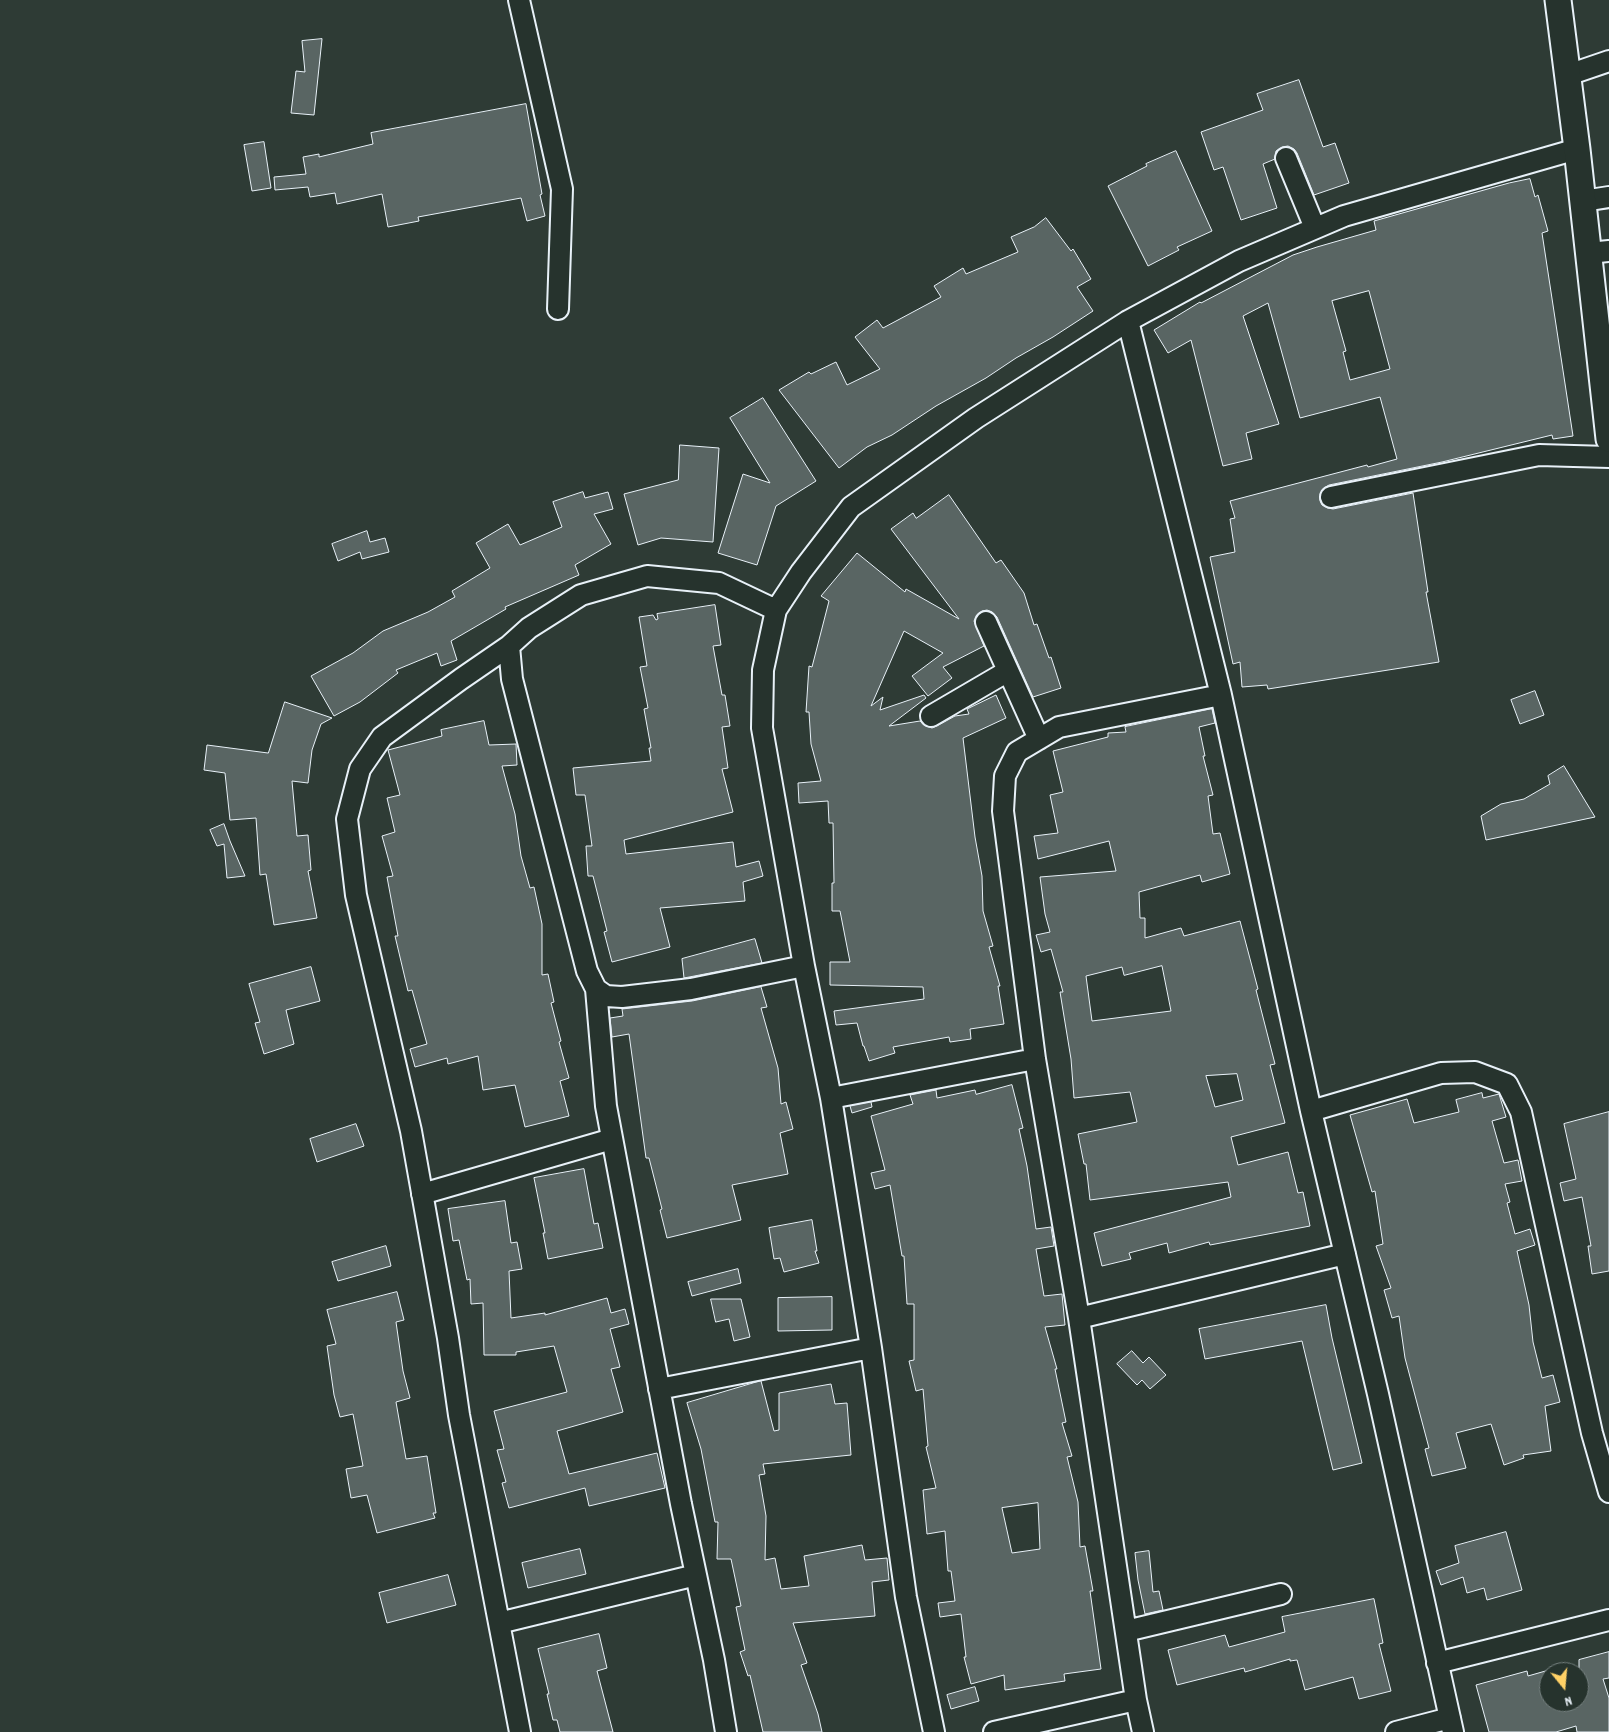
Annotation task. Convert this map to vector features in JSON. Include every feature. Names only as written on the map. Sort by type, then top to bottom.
[{"type":"main road","points":[[1558,0],[1583,201],[1599,252],[1609,439]]},
{"type":"street","points":[[519,0],[562,189],[558,309]]},
{"type":"street","points":[[1568,75],[1609,61]]},
{"type":"street","points":[[934,1732],[906,1597],[871,1348],[831,1098],[804,966],[762,728],[763,670],[776,610],[801,572],[850,507],[976,418],[1128,321],[1239,261],[1344,216],[1577,149]]},
{"type":"street","points":[[1286,158],[1315,228]]},
{"type":"street","points":[[1583,201],[1609,197]]},
{"type":"street","points":[[1128,321],[1221,695],[1311,1111],[1378,1394],[1451,1725],[1396,1732]]},
{"type":"street","points":[[1331,497],[1539,455],[1609,457]]},
{"type":"street","points":[[520,1732],[459,1415],[448,1338],[412,1131],[356,895],[347,819],[360,769],[382,737],[509,646],[529,628],[582,595],[647,576],[718,584],[776,610]]},
{"type":"street","points":[[986,622],[1039,739]]},
{"type":"street","points":[[509,646],[512,679],[587,971],[596,988],[606,1106],[659,1389],[714,1660],[726,1732]]},
{"type":"street","points":[[931,716],[1008,671]]},
{"type":"street","points":[[1143,1732],[1136,1700],[1079,1318],[1035,1059],[1003,811],[1005,776],[1017,752],[1058,727],[1221,695]]},
{"type":"street","points":[[596,988],[606,996],[622,997],[691,990],[804,966]]},
{"type":"street","points":[[831,1098],[1035,1059]]},
{"type":"street","points":[[1311,1111],[1441,1073],[1475,1072],[1507,1084],[1521,1112],[1592,1433],[1609,1492]]},
{"type":"street","points":[[422,1194],[612,1139]]},
{"type":"street","points":[[1079,1318],[1345,1254]]},
{"type":"street","points":[[659,1389],[871,1348]]},
{"type":"street","points":[[499,1623],[696,1575]]},
{"type":"street","points":[[1126,1630],[1281,1594]]},
{"type":"street","points":[[1437,1663],[1609,1620]]},
{"type":"street","points":[[994,1732],[1136,1700]]},
{"type":"building","points":[[322,39],[314,115],[291,113],[296,71],[305,72],[302,41]]},
{"type":"building","points":[[1299,80],[1323,147],[1335,143],[1349,183],[1314,195],[1297,153],[1288,146],[1282,147],[1276,151],[1275,159],[1263,164],[1277,208],[1241,220],[1223,167],[1214,170],[1201,132],[1263,110],[1257,94]]},
{"type":"building","points":[[526,104],[545,216],[527,221],[521,198],[418,217],[419,221],[388,227],[382,194],[337,204],[335,193],[310,197],[308,187],[275,190],[274,177],[306,174],[303,157],[319,154],[319,157],[373,144],[371,133]]},
{"type":"building","points":[[264,142],[271,188],[252,191],[244,145]]},
{"type":"building","points":[[1176,151],[1212,231],[1177,247],[1179,250],[1148,266],[1108,186],[1147,166],[1146,164]]},
{"type":"building","points":[[1530,179],[1535,197],[1538,195],[1548,231],[1542,233],[1573,436],[1553,439],[1552,435],[1442,462],[1329,485],[1324,488],[1320,494],[1322,505],[1333,509],[1413,493],[1428,592],[1426,592],[1439,662],[1268,689],[1267,685],[1242,687],[1240,662],[1233,664],[1210,557],[1235,552],[1230,519],[1235,518],[1230,501],[1397,459],[1380,397],[1300,418],[1268,303],[1243,316],[1279,424],[1246,433],[1252,459],[1223,466],[1191,340],[1168,353],[1154,330],[1200,302],[1293,255],[1376,230],[1374,221],[1509,183]],"holes":[[[1369,291],[1390,369],[1350,380],[1343,352],[1346,351],[1332,301]]]},
{"type":"building","points":[[1046,218],[1071,251],[1073,249],[1091,279],[1077,287],[1093,311],[986,378],[936,406],[892,435],[867,447],[839,468],[779,390],[809,372],[811,374],[836,362],[847,385],[880,369],[855,337],[877,320],[883,328],[941,297],[934,286],[963,268],[966,274],[1018,252],[1011,237],[1034,227]]},
{"type":"building","points":[[763,398],[816,481],[776,506],[757,565],[718,553],[743,474],[770,483],[730,418]]},
{"type":"building","points":[[680,445],[719,448],[713,542],[661,538],[638,545],[624,494],[678,480]]},
{"type":"building","points":[[583,492],[585,498],[608,492],[613,509],[594,514],[611,544],[575,565],[579,575],[505,607],[506,609],[451,641],[457,660],[441,666],[437,653],[396,670],[398,673],[360,702],[334,716],[311,676],[353,653],[383,631],[428,612],[455,597],[452,591],[490,568],[476,543],[508,524],[520,545],[562,527],[553,502]]},
{"type":"building","points":[[949,495],[996,563],[1001,560],[1024,593],[1034,625],[1037,624],[1049,658],[1051,657],[1061,688],[1033,697],[997,617],[987,610],[977,615],[974,621],[984,646],[943,667],[952,678],[928,696],[912,676],[943,653],[904,631],[871,706],[883,697],[880,710],[924,695],[926,698],[889,726],[920,721],[932,728],[955,716],[969,714],[967,709],[996,695],[1006,718],[963,738],[975,837],[982,876],[983,911],[993,946],[989,947],[1000,986],[998,986],[1004,1024],[970,1029],[971,1039],[950,1042],[949,1037],[893,1047],[895,1053],[869,1061],[857,1023],[836,1025],[834,1011],[924,999],[923,987],[830,985],[830,962],[850,962],[840,911],[832,911],[832,883],[834,883],[833,823],[829,823],[828,801],[799,803],[798,783],[821,781],[811,744],[809,712],[806,712],[809,666],[812,667],[829,601],[821,596],[857,553],[905,592],[906,589],[959,619],[891,529],[913,513],[916,518]]},
{"type":"building","points":[[367,531],[370,542],[385,538],[389,552],[362,559],[360,552],[338,561],[332,544]]},
{"type":"building","points":[[715,605],[721,645],[713,646],[722,695],[725,695],[730,726],[722,727],[728,768],[722,769],[733,812],[624,840],[626,854],[733,842],[736,867],[759,861],[763,876],[743,882],[745,901],[660,908],[670,947],[612,962],[604,932],[607,931],[593,876],[588,876],[586,846],[592,846],[585,795],[576,795],[573,768],[651,761],[649,748],[651,748],[644,709],[648,708],[640,667],[647,666],[639,617],[653,615],[656,620],[658,619],[657,614]]},
{"type":"building","points":[[1535,691],[1544,715],[1520,724],[1511,700]]},
{"type":"building","points":[[285,702],[332,718],[321,724],[312,750],[308,783],[292,781],[297,836],[308,835],[311,870],[308,871],[317,918],[274,925],[266,874],[260,875],[256,818],[230,820],[225,773],[204,770],[207,745],[268,753]]},
{"type":"building","points":[[1212,709],[1215,723],[1199,727],[1205,756],[1203,756],[1213,795],[1208,796],[1213,834],[1220,833],[1230,874],[1202,882],[1200,875],[1139,892],[1140,918],[1145,918],[1145,938],[1181,928],[1184,936],[1240,921],[1275,1064],[1270,1065],[1285,1123],[1231,1137],[1238,1165],[1288,1152],[1298,1193],[1303,1192],[1310,1226],[1210,1245],[1209,1242],[1169,1253],[1167,1243],[1129,1253],[1131,1259],[1102,1266],[1094,1233],[1231,1197],[1228,1182],[1090,1200],[1086,1164],[1084,1164],[1078,1134],[1137,1122],[1130,1092],[1074,1098],[1071,1059],[1060,992],[1063,992],[1051,949],[1041,952],[1036,935],[1050,932],[1045,914],[1040,877],[1116,871],[1109,841],[1038,859],[1034,836],[1058,833],[1050,795],[1063,792],[1053,751],[1108,737],[1108,733],[1126,732],[1125,727]],"holes":[[[1162,966],[1171,1011],[1092,1021],[1086,976],[1122,967],[1124,975]],[[1237,1074],[1243,1100],[1215,1107],[1206,1076]]]},
{"type":"building","points":[[484,721],[489,745],[516,744],[517,765],[502,766],[515,814],[521,856],[530,888],[534,887],[542,924],[542,975],[548,974],[554,1002],[551,1003],[569,1078],[560,1081],[569,1116],[525,1127],[515,1085],[483,1090],[478,1056],[448,1064],[447,1058],[415,1067],[410,1049],[427,1044],[412,990],[408,991],[395,936],[398,936],[387,877],[393,876],[382,836],[395,832],[387,798],[400,795],[388,750],[442,736],[441,730]]},
{"type":"building","points":[[1564,766],[1595,817],[1486,840],[1481,816],[1501,804],[1524,799],[1550,784],[1548,776]]},
{"type":"building","points":[[224,824],[245,876],[227,878],[224,844],[217,846],[210,830]]},
{"type":"building","points":[[755,939],[762,963],[684,978],[682,959]]},
{"type":"building","points":[[311,967],[320,1001],[286,1010],[294,1044],[264,1054],[255,1023],[260,1022],[249,984]]},
{"type":"building","points":[[761,987],[767,1007],[761,1008],[778,1068],[781,1104],[786,1102],[793,1129],[780,1133],[788,1174],[732,1185],[741,1220],[667,1238],[649,1158],[646,1158],[629,1034],[612,1037],[610,1018],[623,1016],[622,1009],[692,1001]]},
{"type":"building","points":[[1012,1085],[1023,1128],[1019,1129],[1027,1166],[1036,1229],[1051,1227],[1054,1246],[1036,1249],[1044,1296],[1062,1294],[1065,1325],[1045,1327],[1057,1369],[1055,1369],[1066,1422],[1062,1423],[1072,1456],[1067,1457],[1078,1502],[1080,1547],[1085,1546],[1093,1591],[1090,1591],[1101,1669],[1064,1674],[1065,1681],[1005,1690],[1004,1675],[971,1684],[964,1657],[966,1657],[961,1614],[940,1617],[938,1603],[955,1601],[951,1571],[948,1571],[945,1531],[927,1534],[923,1490],[936,1488],[926,1447],[928,1446],[923,1389],[916,1391],[909,1361],[914,1360],[914,1304],[907,1304],[904,1256],[902,1256],[890,1185],[875,1189],[871,1173],[885,1170],[871,1116],[913,1104],[910,1095],[936,1090],[937,1098],[975,1090],[976,1094]],"holes":[[[1038,1503],[1040,1549],[1012,1553],[1002,1508]]]},
{"type":"building","points":[[1482,1093],[1483,1098],[1499,1094],[1506,1117],[1492,1121],[1504,1163],[1518,1160],[1522,1181],[1505,1184],[1510,1202],[1507,1203],[1515,1234],[1530,1229],[1535,1245],[1517,1251],[1529,1305],[1533,1342],[1542,1378],[1553,1375],[1560,1402],[1545,1406],[1551,1451],[1523,1455],[1524,1458],[1504,1465],[1491,1424],[1456,1433],[1466,1468],[1432,1476],[1425,1449],[1429,1448],[1405,1358],[1399,1316],[1392,1318],[1384,1290],[1391,1288],[1376,1246],[1383,1244],[1375,1191],[1372,1192],[1350,1115],[1407,1099],[1414,1123],[1459,1112],[1456,1100]]},
{"type":"building","points":[[871,1102],[872,1107],[852,1113],[850,1106]]},
{"type":"building","points":[[1609,1112],[1609,1271],[1592,1274],[1588,1246],[1591,1246],[1582,1197],[1564,1201],[1560,1183],[1576,1179],[1564,1124]]},
{"type":"building","points":[[356,1124],[364,1146],[317,1162],[310,1139]]},
{"type":"building","points":[[584,1169],[594,1224],[598,1223],[603,1248],[548,1259],[534,1178]]},
{"type":"building","points":[[505,1201],[511,1243],[517,1242],[522,1269],[509,1271],[511,1318],[545,1313],[545,1315],[607,1298],[611,1313],[625,1309],[629,1324],[610,1329],[620,1367],[611,1369],[623,1412],[557,1431],[569,1474],[657,1453],[665,1488],[589,1506],[585,1488],[509,1508],[502,1483],[506,1482],[497,1450],[504,1449],[494,1411],[567,1392],[554,1346],[516,1352],[516,1355],[484,1355],[483,1303],[471,1304],[470,1279],[467,1280],[459,1240],[453,1241],[448,1209]]},
{"type":"building","points":[[812,1220],[817,1251],[815,1251],[819,1263],[784,1272],[780,1258],[774,1259],[769,1228]]},
{"type":"building","points":[[386,1246],[391,1266],[338,1281],[332,1262]]},
{"type":"building","points":[[738,1269],[741,1283],[692,1296],[688,1282]]},
{"type":"building","points":[[397,1292],[404,1320],[396,1322],[403,1371],[410,1398],[396,1402],[406,1459],[427,1456],[436,1513],[433,1513],[435,1518],[377,1533],[367,1495],[351,1498],[346,1469],[363,1466],[353,1414],[340,1417],[334,1395],[327,1346],[336,1344],[327,1310]]},
{"type":"building","points":[[832,1297],[832,1330],[778,1331],[778,1298]]},
{"type":"building","points":[[711,1299],[741,1299],[750,1337],[734,1341],[729,1319],[716,1322]]},
{"type":"building","points":[[1326,1305],[1362,1463],[1333,1470],[1302,1341],[1205,1359],[1199,1329]]},
{"type":"building","points":[[1132,1351],[1143,1363],[1149,1357],[1166,1375],[1150,1389],[1142,1380],[1137,1385],[1117,1364]]},
{"type":"building","points":[[761,1381],[774,1431],[779,1430],[779,1393],[831,1384],[835,1404],[847,1403],[851,1455],[763,1464],[765,1474],[759,1475],[766,1516],[765,1560],[775,1558],[781,1589],[809,1586],[804,1556],[862,1545],[865,1560],[887,1558],[889,1580],[872,1582],[875,1616],[793,1623],[807,1663],[801,1665],[818,1714],[822,1732],[763,1732],[750,1675],[748,1676],[740,1652],[745,1650],[736,1607],[741,1606],[731,1559],[717,1559],[718,1522],[715,1522],[701,1449],[687,1403]]},
{"type":"building","points":[[1506,1532],[1522,1590],[1487,1600],[1484,1588],[1467,1593],[1463,1577],[1441,1585],[1436,1571],[1459,1563],[1455,1546]]},
{"type":"building","points":[[580,1549],[586,1574],[528,1588],[522,1563]]},
{"type":"building","points":[[1149,1551],[1153,1592],[1159,1591],[1163,1610],[1145,1614],[1135,1553]]},
{"type":"building","points":[[448,1575],[456,1605],[387,1623],[379,1593]]},
{"type":"building","points":[[1374,1599],[1383,1643],[1379,1644],[1391,1691],[1359,1699],[1353,1677],[1305,1690],[1297,1660],[1290,1661],[1290,1659],[1245,1672],[1244,1668],[1177,1685],[1168,1650],[1225,1635],[1229,1647],[1285,1632],[1282,1617]]},
{"type":"building","points":[[599,1634],[607,1668],[597,1671],[613,1732],[560,1732],[557,1720],[553,1720],[538,1649]]},
{"type":"building","points":[[1609,1652],[1609,1678],[1603,1679],[1609,1698],[1609,1732],[1577,1732],[1576,1726],[1556,1732],[1489,1732],[1476,1685],[1527,1671],[1528,1676],[1539,1673],[1539,1712],[1589,1712],[1589,1662],[1579,1662],[1579,1660]]},
{"type":"building","points":[[975,1687],[979,1701],[951,1709],[947,1695]]}]
